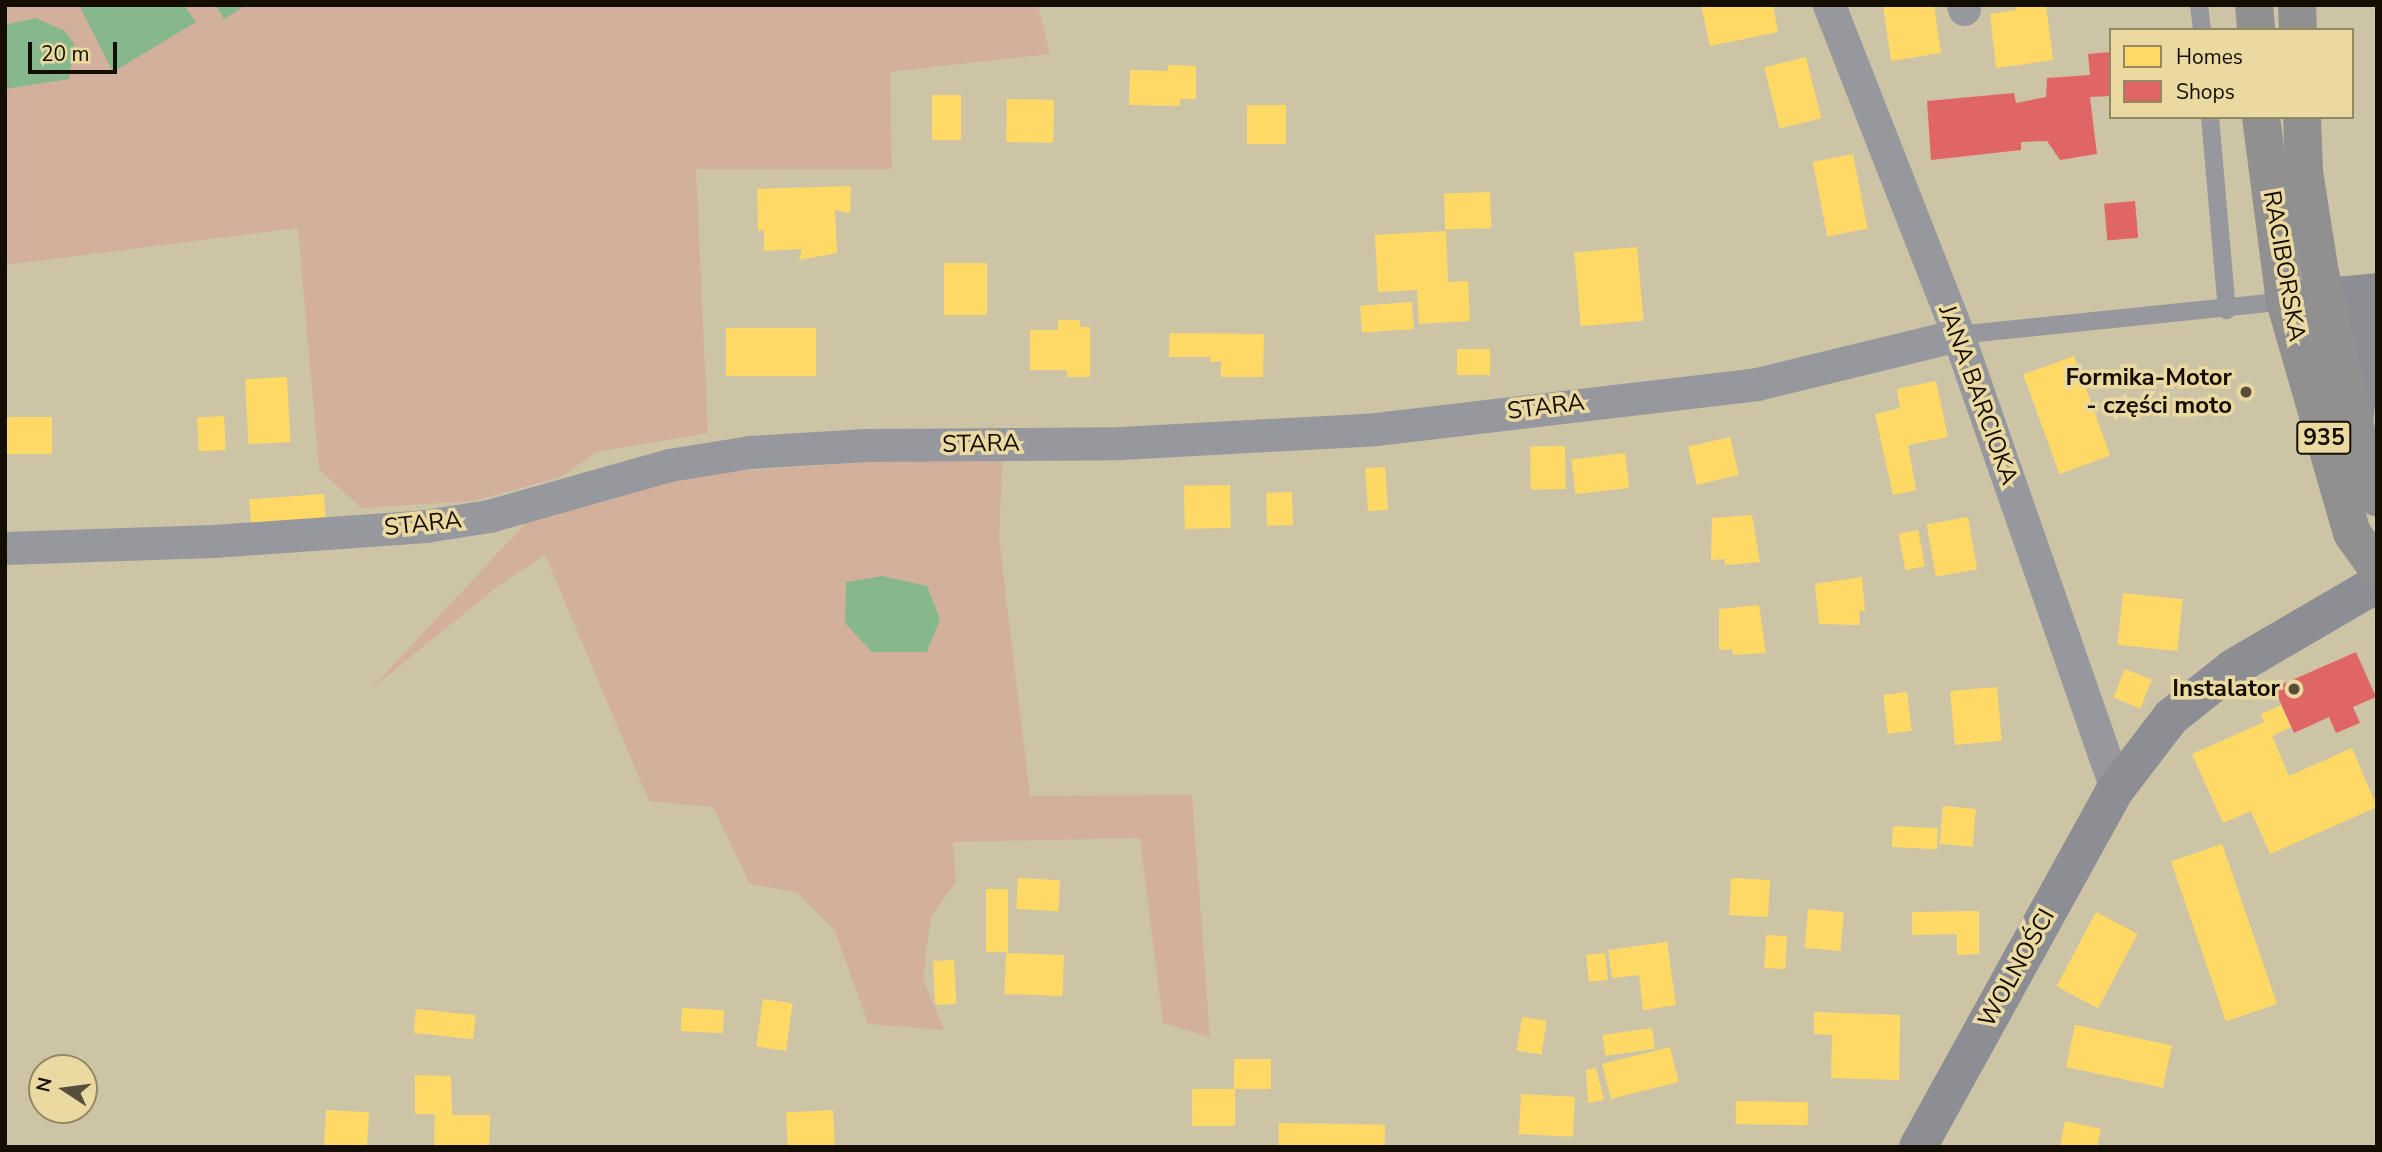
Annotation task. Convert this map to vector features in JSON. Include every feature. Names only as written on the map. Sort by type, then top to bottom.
[{"type":"main road","points":[[2255,5],[2256,28]]},
{"type":"main road","points":[[2297,5],[2298,28]]},
{"type":"main road","name":"RACIBORSKA","points":[[2261,119],[2285,301],[2352,533],[2377,568]]},
{"type":"main road","name":"RACIBORSKA","points":[[2302,119],[2304,172],[2315,239],[2354,424],[2377,497]]},
{"type":"street","name":"JANA BARCIOKA","points":[[1829,5],[1958,335],[2116,789]]},
{"type":"street","name":"RACIBORSKA","points":[[2315,239],[2345,272],[2377,290]]},
{"type":"street","points":[[2285,301],[2314,324],[2377,290]]},
{"type":"street","points":[[2330,313],[2377,329]]},
{"type":"street","name":"STARA","points":[[5,548],[213,541],[425,526],[525,508],[669,465],[750,452],[866,445],[1121,443],[1376,429],[1757,384],[1958,335]]},
{"type":"street","points":[[2354,424],[2358,387],[2377,342]]},
{"type":"street","name":"WOLNOŚCI","points":[[1918,1147],[2116,789],[2171,716],[2234,668],[2377,584]]},
{"type":"lane","points":[[2199,5],[2202,28]]},
{"type":"lane","points":[[2210,119],[2227,310]]},
{"type":"lane","points":[[1958,335],[2227,310],[2285,301]]},
{"type":"shaded area","points":[[5,5],[1038,5],[1050,54],[890,72],[892,169],[696,169],[708,433],[596,452],[561,477],[473,501],[361,508],[319,469],[298,228],[5,265]]},
{"type":"shaded area","points":[[79,5],[184,5],[196,22],[113,72]]},
{"type":"shaded area","points":[[215,5],[246,5],[224,19]]},
{"type":"shaded area","points":[[36,18],[65,31],[74,44],[69,79],[5,89],[5,25]]},
{"type":"shaded area","points":[[1003,452],[999,538],[1030,796],[1192,795],[1210,1037],[1163,1023],[1140,838],[953,842],[956,882],[931,916],[923,979],[944,1030],[868,1024],[835,931],[797,892],[750,884],[713,807],[649,801],[545,555],[498,586],[371,689],[525,524],[667,476]]},
{"type":"shaded area","points":[[882,576],[927,586],[940,619],[927,652],[872,652],[845,623],[846,582]]},
{"type":"building: Homes","points":[[1701,5],[1773,5],[1778,32],[1710,46]]},
{"type":"building: Homes","points":[[1883,5],[1934,5],[1941,53],[1891,61]]},
{"type":"building: Homes","points":[[2016,5],[2046,5],[2053,60],[1996,68],[1990,14],[2016,10]]},
{"type":"building: Homes","points":[[1806,57],[1821,118],[1780,129],[1764,67]]},
{"type":"building: Homes","points":[[1168,65],[1196,66],[1196,99],[1180,99],[1180,106],[1129,105],[1130,70],[1168,71]]},
{"type":"building: Homes","points":[[932,95],[961,95],[961,140],[932,140]]},
{"type":"building: Homes","points":[[1007,99],[1054,100],[1053,143],[1006,142]]},
{"type":"building: Homes","points":[[1247,105],[1286,105],[1286,144],[1247,144]]},
{"type":"building: Homes","points":[[1853,154],[1868,229],[1827,236],[1813,162]]},
{"type":"building: Homes","points":[[851,186],[850,213],[835,210],[837,253],[799,260],[802,249],[764,251],[764,230],[758,231],[757,189]]},
{"type":"building: Homes","points":[[1490,192],[1491,228],[1445,230],[1444,194]]},
{"type":"building: Homes","points":[[1446,231],[1448,282],[1468,281],[1470,321],[1419,324],[1417,290],[1378,292],[1375,235]]},
{"type":"building: Homes","points":[[1637,247],[1643,321],[1581,326],[1574,252]]},
{"type":"building: Homes","points":[[944,263],[987,263],[987,315],[944,315]]},
{"type":"building: Homes","points":[[1412,302],[1414,329],[1362,333],[1360,306]]},
{"type":"building: Homes","points":[[1058,320],[1080,320],[1080,327],[1090,327],[1090,377],[1067,377],[1067,370],[1030,370],[1030,330],[1058,330]]},
{"type":"building: Homes","points":[[726,328],[816,328],[816,376],[726,376]]},
{"type":"building: Homes","points":[[1170,333],[1264,334],[1263,377],[1221,377],[1221,361],[1210,362],[1211,357],[1169,357]]},
{"type":"building: Homes","points":[[1457,349],[1490,349],[1490,375],[1457,375]]},
{"type":"building: Homes","points":[[2074,356],[2110,456],[2060,474],[2023,374]]},
{"type":"building: Homes","points":[[287,377],[290,442],[248,444],[245,379]]},
{"type":"building: Homes","points":[[1936,381],[1948,437],[1908,445],[1916,490],[1893,495],[1875,414],[1900,408],[1897,389]]},
{"type":"building: Homes","points":[[224,416],[226,450],[199,451],[197,417]]},
{"type":"building: Homes","points":[[5,417],[52,417],[52,454],[5,454]]},
{"type":"building: Homes","points":[[1730,437],[1739,475],[1697,485],[1688,447]]},
{"type":"building: Homes","points":[[1565,446],[1566,489],[1531,490],[1530,447]]},
{"type":"building: Homes","points":[[1625,453],[1629,488],[1576,494],[1571,460]]},
{"type":"building: Homes","points":[[1385,467],[1388,510],[1368,511],[1365,468]]},
{"type":"building: Homes","points":[[1230,485],[1231,528],[1185,529],[1184,486]]},
{"type":"building: Homes","points":[[1292,492],[1293,525],[1267,526],[1266,493]]},
{"type":"building: Homes","points":[[324,494],[326,526],[251,531],[249,499]]},
{"type":"building: Homes","points":[[1752,515],[1760,562],[1725,565],[1725,559],[1711,560],[1712,518]]},
{"type":"building: Homes","points":[[1968,517],[1977,569],[1936,576],[1927,524]]},
{"type":"building: Homes","points":[[1918,530],[1925,566],[1905,570],[1898,534]]},
{"type":"building: Homes","points":[[1862,577],[1865,611],[1859,611],[1860,625],[1819,624],[1815,584]]},
{"type":"building: Homes","points":[[2123,593],[2183,599],[2177,651],[2118,645]]},
{"type":"building: Homes","points":[[1759,605],[1766,653],[1733,655],[1732,649],[1719,650],[1719,609]]},
{"type":"building: Homes","points":[[2125,669],[2152,680],[2140,709],[2113,698]]},
{"type":"building: Homes","points":[[1997,687],[2002,741],[1955,745],[1950,691]]},
{"type":"building: Homes","points":[[1907,692],[1912,731],[1888,734],[1883,695]]},
{"type":"building: Homes","points":[[2281,705],[2291,727],[2272,736],[2289,776],[2352,748],[2377,807],[2270,854],[2251,811],[2223,823],[2192,754],[2264,722],[2261,714]]},
{"type":"building: Homes","points":[[1943,806],[1976,809],[1973,847],[1940,844]]},
{"type":"building: Homes","points":[[1893,826],[1938,828],[1937,849],[1892,847]]},
{"type":"building: Homes","points":[[2222,844],[2277,1004],[2226,1021],[2171,862]]},
{"type":"building: Homes","points":[[1018,878],[1060,880],[1058,911],[1016,909]]},
{"type":"building: Homes","points":[[1731,878],[1770,880],[1768,917],[1729,915]]},
{"type":"building: Homes","points":[[986,889],[1008,889],[1008,952],[986,952]]},
{"type":"building: Homes","points":[[1808,909],[1844,912],[1840,951],[1805,948]]},
{"type":"building: Homes","points":[[1979,911],[1979,954],[1957,955],[1957,934],[1912,935],[1912,912]]},
{"type":"building: Homes","points":[[2096,912],[2137,934],[2098,1008],[2057,986]]},
{"type":"building: Homes","points":[[1766,935],[1787,936],[1785,969],[1764,968]]},
{"type":"building: Homes","points":[[1667,942],[1676,1005],[1643,1010],[1639,975],[1612,978],[1608,950]]},
{"type":"building: Homes","points":[[1006,953],[1064,955],[1063,996],[1005,994]]},
{"type":"building: Homes","points":[[1605,953],[1608,980],[1589,982],[1586,955]]},
{"type":"building: Homes","points":[[954,960],[956,1004],[935,1005],[933,961]]},
{"type":"building: Homes","points":[[763,999],[793,1003],[786,1051],[756,1047]]},
{"type":"building: Homes","points":[[682,1008],[724,1010],[723,1033],[681,1031]]},
{"type":"building: Homes","points":[[416,1009],[476,1015],[473,1039],[413,1033]]},
{"type":"building: Homes","points":[[1814,1012],[1900,1015],[1899,1080],[1831,1078],[1832,1035],[1814,1034]]},
{"type":"building: Homes","points":[[1522,1017],[1547,1021],[1541,1054],[1517,1051]]},
{"type":"building: Homes","points":[[2075,1025],[2172,1046],[2163,1088],[2066,1067]]},
{"type":"building: Homes","points":[[1652,1028],[1655,1049],[1605,1056],[1602,1035]]},
{"type":"building: Homes","points":[[1670,1047],[1679,1082],[1611,1099],[1602,1064]]},
{"type":"building: Homes","points":[[1234,1059],[1271,1059],[1271,1089],[1234,1089]]},
{"type":"building: Homes","points":[[1596,1068],[1604,1100],[1588,1103],[1586,1070]]},
{"type":"building: Homes","points":[[415,1075],[451,1076],[452,1115],[490,1115],[489,1147],[434,1147],[435,1114],[415,1114]]},
{"type":"building: Homes","points":[[1192,1089],[1235,1089],[1235,1126],[1192,1126]]},
{"type":"building: Homes","points":[[1521,1094],[1575,1097],[1573,1137],[1519,1134]]},
{"type":"building: Homes","points":[[1736,1101],[1808,1102],[1808,1125],[1736,1124]]},
{"type":"building: Homes","points":[[326,1110],[369,1112],[367,1147],[324,1147]]},
{"type":"building: Homes","points":[[833,1110],[835,1147],[788,1147],[786,1112]]},
{"type":"building: Homes","points":[[2065,1121],[2101,1129],[2097,1147],[2060,1147]]},
{"type":"building: Homes","points":[[1279,1123],[1385,1125],[1385,1147],[1279,1147]]},
{"type":"building: Shops","points":[[2109,52],[2109,96],[2090,97],[2097,154],[2060,160],[2047,141],[2021,142],[2021,150],[1931,160],[1927,101],[2014,93],[2016,103],[2046,97],[2047,78],[2090,75],[2088,54]]},
{"type":"building: Shops","points":[[2135,201],[2138,238],[2107,241],[2104,204]]},
{"type":"building: Shops","points":[[2356,652],[2376,697],[2353,707],[2360,723],[2336,733],[2329,717],[2294,733],[2274,688]]},
{"type":"place","name":"Formika-Motor - części moto","points":[[2246,392]]},
{"type":"place","name":"Instalator","points":[[2294,689]]}]
